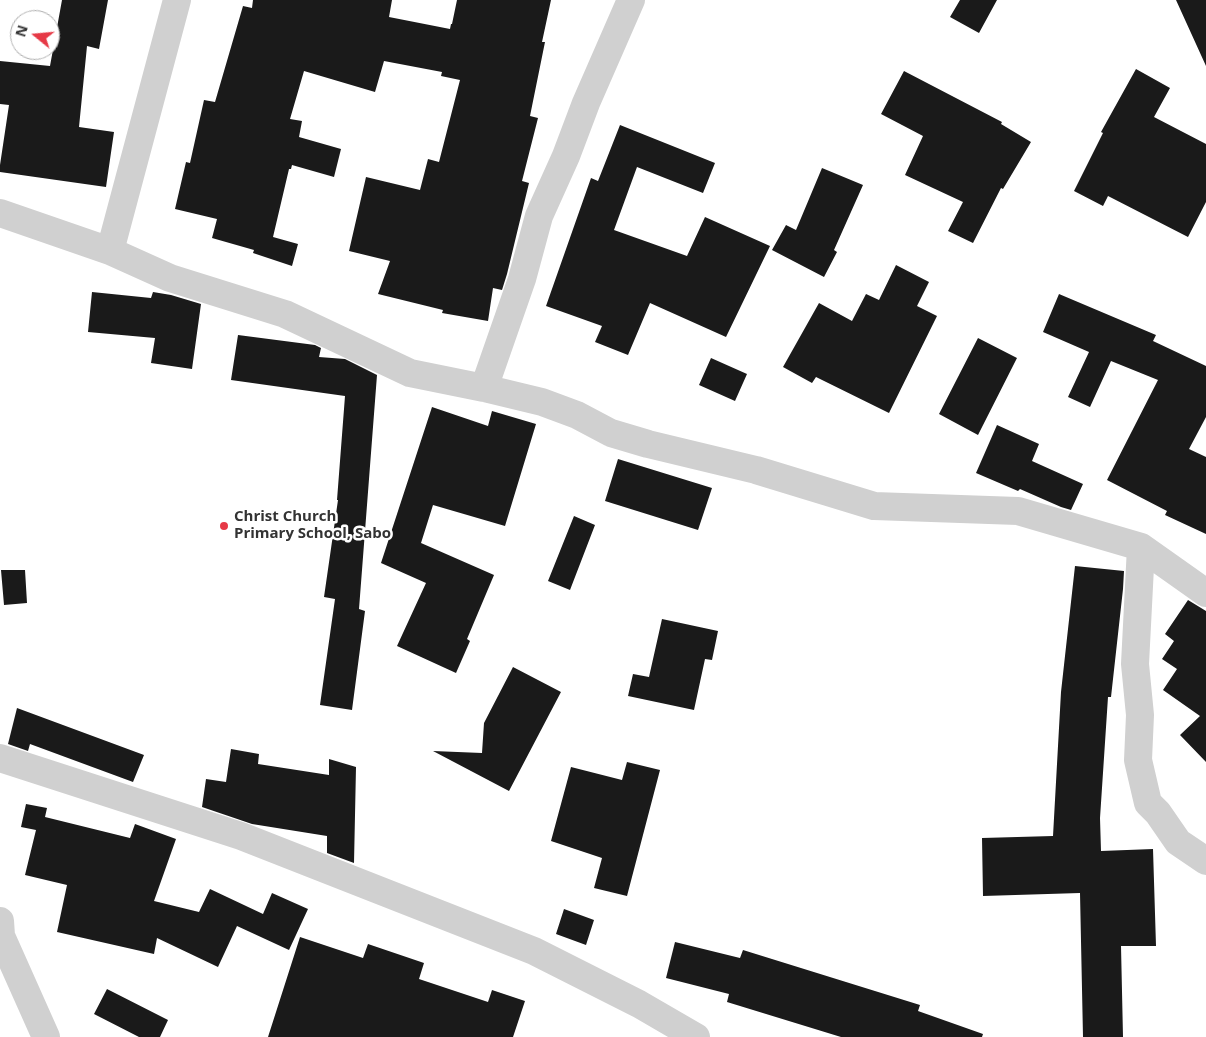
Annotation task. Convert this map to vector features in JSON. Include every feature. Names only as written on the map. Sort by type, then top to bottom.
[{"type":"street","points":[[110,251],[177,0]]},
{"type":"street","points":[[484,388],[522,279],[539,216],[631,0]]},
{"type":"street","points":[[0,213],[110,251],[170,278],[285,314],[410,373],[542,402],[577,415],[611,432],[648,444],[756,470],[874,506],[1018,511],[1140,547],[1206,593]]},
{"type":"street","points":[[1140,547],[1135,664],[1140,715],[1138,760],[1148,802],[1178,842],[1206,861]]},
{"type":"street","points":[[0,758],[242,836],[534,951],[639,1004],[696,1037]]},
{"type":"street","points":[[0,921],[1,936],[46,1037]]},
{"type":"building","points":[[62,0],[108,0],[99,49],[87,46],[79,127],[114,132],[106,187],[0,172],[9,105],[0,104],[0,61],[50,66],[51,60],[60,60],[60,11]]},
{"type":"building","points":[[253,0],[392,0],[389,17],[450,29],[457,0],[551,0],[542,42],[545,42],[530,116],[538,118],[522,181],[529,183],[507,274],[502,290],[493,288],[488,321],[442,313],[443,310],[378,294],[390,261],[349,251],[366,177],[420,190],[428,159],[439,162],[460,80],[441,76],[442,72],[384,61],[375,92],[304,71],[290,119],[302,121],[299,137],[341,149],[334,177],[292,165],[291,169],[289,169],[273,237],[298,244],[292,266],[253,253],[254,250],[212,238],[217,219],[175,209],[186,162],[190,163],[204,100],[215,102],[243,6],[252,8]]},
{"type":"building","points":[[960,0],[997,0],[979,33],[950,17]]},
{"type":"building","points":[[1176,0],[1206,0],[1206,66]]},
{"type":"building","points":[[1136,69],[1170,88],[1154,117],[1206,144],[1206,202],[1188,237],[1108,196],[1103,206],[1074,191],[1103,133],[1101,132]]},
{"type":"building","points":[[904,71],[1002,122],[1001,124],[1031,142],[1003,189],[1001,188],[973,243],[948,231],[963,202],[905,175],[923,136],[881,114]]},
{"type":"building","points":[[620,125],[715,163],[703,193],[637,167],[614,230],[687,256],[705,217],[770,246],[726,337],[650,303],[628,355],[595,342],[602,326],[546,306],[591,178],[598,181]]},
{"type":"building","points":[[822,168],[863,185],[834,250],[837,252],[824,277],[772,250],[786,225],[796,230]]},
{"type":"building","points":[[896,265],[929,282],[917,306],[937,316],[889,413],[816,377],[812,383],[783,367],[819,303],[852,321],[866,294],[879,300]]},
{"type":"building","points":[[92,292],[151,298],[153,292],[201,304],[192,369],[151,363],[155,338],[88,332]]},
{"type":"building","points":[[1059,294],[1156,335],[1153,341],[1206,366],[1206,417],[1189,449],[1206,457],[1206,534],[1165,515],[1167,511],[1107,480],[1158,380],[1111,361],[1090,407],[1068,397],[1089,352],[1043,332]]},
{"type":"building","points":[[238,335],[315,345],[321,348],[319,357],[345,359],[377,375],[359,609],[365,611],[352,710],[320,705],[335,599],[324,597],[338,500],[345,396],[231,380]]},
{"type":"building","points":[[978,338],[1017,358],[978,435],[939,414]]},
{"type":"building","points":[[711,358],[747,374],[735,401],[699,385]]},
{"type":"building","points":[[432,407],[488,426],[492,411],[536,424],[505,526],[433,505],[421,543],[494,575],[467,639],[470,641],[456,673],[397,646],[426,583],[381,563]]},
{"type":"building","points":[[997,425],[1039,444],[1032,461],[1083,484],[1071,510],[1020,489],[1018,491],[976,473]]},
{"type":"building","points":[[618,459],[712,488],[698,530],[605,501]]},
{"type":"building","points":[[574,516],[595,525],[570,590],[548,581]]},
{"type":"building","points":[[1075,566],[1124,571],[1111,697],[1108,697],[1100,818],[1101,851],[1153,849],[1156,946],[1121,946],[1123,1037],[1083,1037],[1080,893],[983,896],[982,838],[1053,836],[1061,692]]},
{"type":"building","points":[[1,570],[25,570],[27,603],[4,605]]},
{"type":"building","points":[[1188,600],[1206,611],[1206,762],[1180,735],[1200,716],[1163,690],[1177,669],[1162,659],[1174,641],[1165,634]]},
{"type":"building","points":[[662,619],[718,631],[712,660],[705,659],[694,710],[628,696],[633,674],[649,677]]},
{"type":"building","points":[[513,667],[561,692],[509,791],[433,751],[482,753],[484,723]]},
{"type":"building","points":[[17,708],[144,755],[133,782],[30,744],[28,751],[8,744]]},
{"type":"building","points":[[231,749],[259,754],[258,764],[329,775],[329,759],[356,767],[354,863],[327,853],[327,836],[252,824],[202,807],[206,779],[226,782]]},
{"type":"building","points":[[627,762],[660,770],[627,896],[594,888],[602,858],[551,841],[571,767],[622,780]]},
{"type":"building","points":[[26,804],[47,808],[45,817],[130,838],[135,824],[176,839],[154,901],[199,912],[210,889],[263,914],[272,893],[308,909],[289,950],[237,926],[218,967],[157,938],[154,954],[57,932],[67,885],[25,875],[36,830],[21,827]]},
{"type":"building","points":[[564,909],[594,920],[586,945],[556,934]]},
{"type":"building","points":[[300,937],[363,958],[368,944],[424,963],[419,979],[488,1002],[492,990],[525,1001],[513,1037],[268,1037]]},
{"type":"building","points":[[675,942],[740,958],[743,950],[920,1005],[918,1011],[983,1034],[982,1037],[841,1037],[727,1002],[729,994],[666,978]]},
{"type":"building","points":[[107,989],[168,1020],[160,1037],[139,1037],[94,1014]]},
{"type":"place","name":"Christ Church Primary School, Sabo","points":[[224,526]]}]
